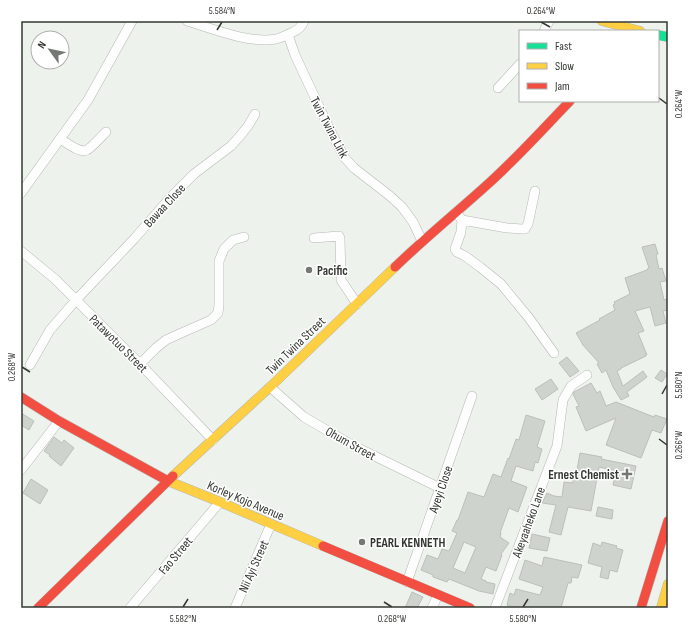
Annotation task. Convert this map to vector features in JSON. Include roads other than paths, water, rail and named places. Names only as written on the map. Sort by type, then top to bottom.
[{"type":"main road","points":[[602,21],[632,30]]},
{"type":"main road","name":"Twin Twina Street","points":[[44,606],[168,481],[270,387],[422,241],[459,216],[569,102]]},
{"type":"main road","name":"Korley Kojo Avenue","points":[[21,397],[59,421],[168,481],[470,608]]},
{"type":"main road","points":[[641,608],[668,521]]},
{"type":"main road","points":[[660,608],[668,584]]},
{"type":"street","points":[[21,193],[88,100],[132,21]]},
{"type":"street","points":[[187,21],[237,36],[264,40],[277,39],[288,35],[296,31],[304,21]]},
{"type":"street","points":[[544,30],[549,21]]},
{"type":"street","name":"Twin Twina Link","points":[[288,35],[295,55],[331,132],[344,156],[354,168],[402,207],[413,222],[422,241]]},
{"type":"street","points":[[498,88],[519,65]]},
{"type":"street","name":"Bawaa Close","points":[[30,365],[50,330],[76,300],[194,174],[231,146],[248,126],[255,114]]},
{"type":"street","points":[[60,139],[82,151],[87,150],[106,132]]},
{"type":"street","points":[[535,191],[528,224],[525,229],[503,227],[459,216],[461,232],[455,249],[501,284],[529,318],[554,353]]},
{"type":"street","points":[[314,238],[338,236],[340,238],[342,280],[357,304]]},
{"type":"street","points":[[140,364],[166,340],[212,320],[218,313],[219,261],[224,248],[233,240],[244,237]]},
{"type":"street","name":"Patawotuo Street","points":[[21,251],[55,279],[213,440]]},
{"type":"street","name":"Akeyaaheko Lane","points":[[495,608],[557,446],[563,400],[571,386],[587,375]]},
{"type":"street","name":"Ohum Street","points":[[270,387],[304,417],[354,446],[440,488]]},
{"type":"street","name":"Ayeyi Close","points":[[407,582],[472,396]]},
{"type":"street","points":[[21,470],[59,421]]},
{"type":"street","name":"Fao Street","points":[[130,608],[220,502]]},
{"type":"street","name":"Nii Ayi Street","points":[[235,608],[271,524]]},
{"type":"street","points":[[432,608],[438,595]]},
{"type":"place","name":"Pacific","points":[[309,270]]},
{"type":"place","name":"Ernest Chemist","points":[[627,474]]},
{"type":"place","name":"PEARL KENNETH","points":[[362,542]]}]
